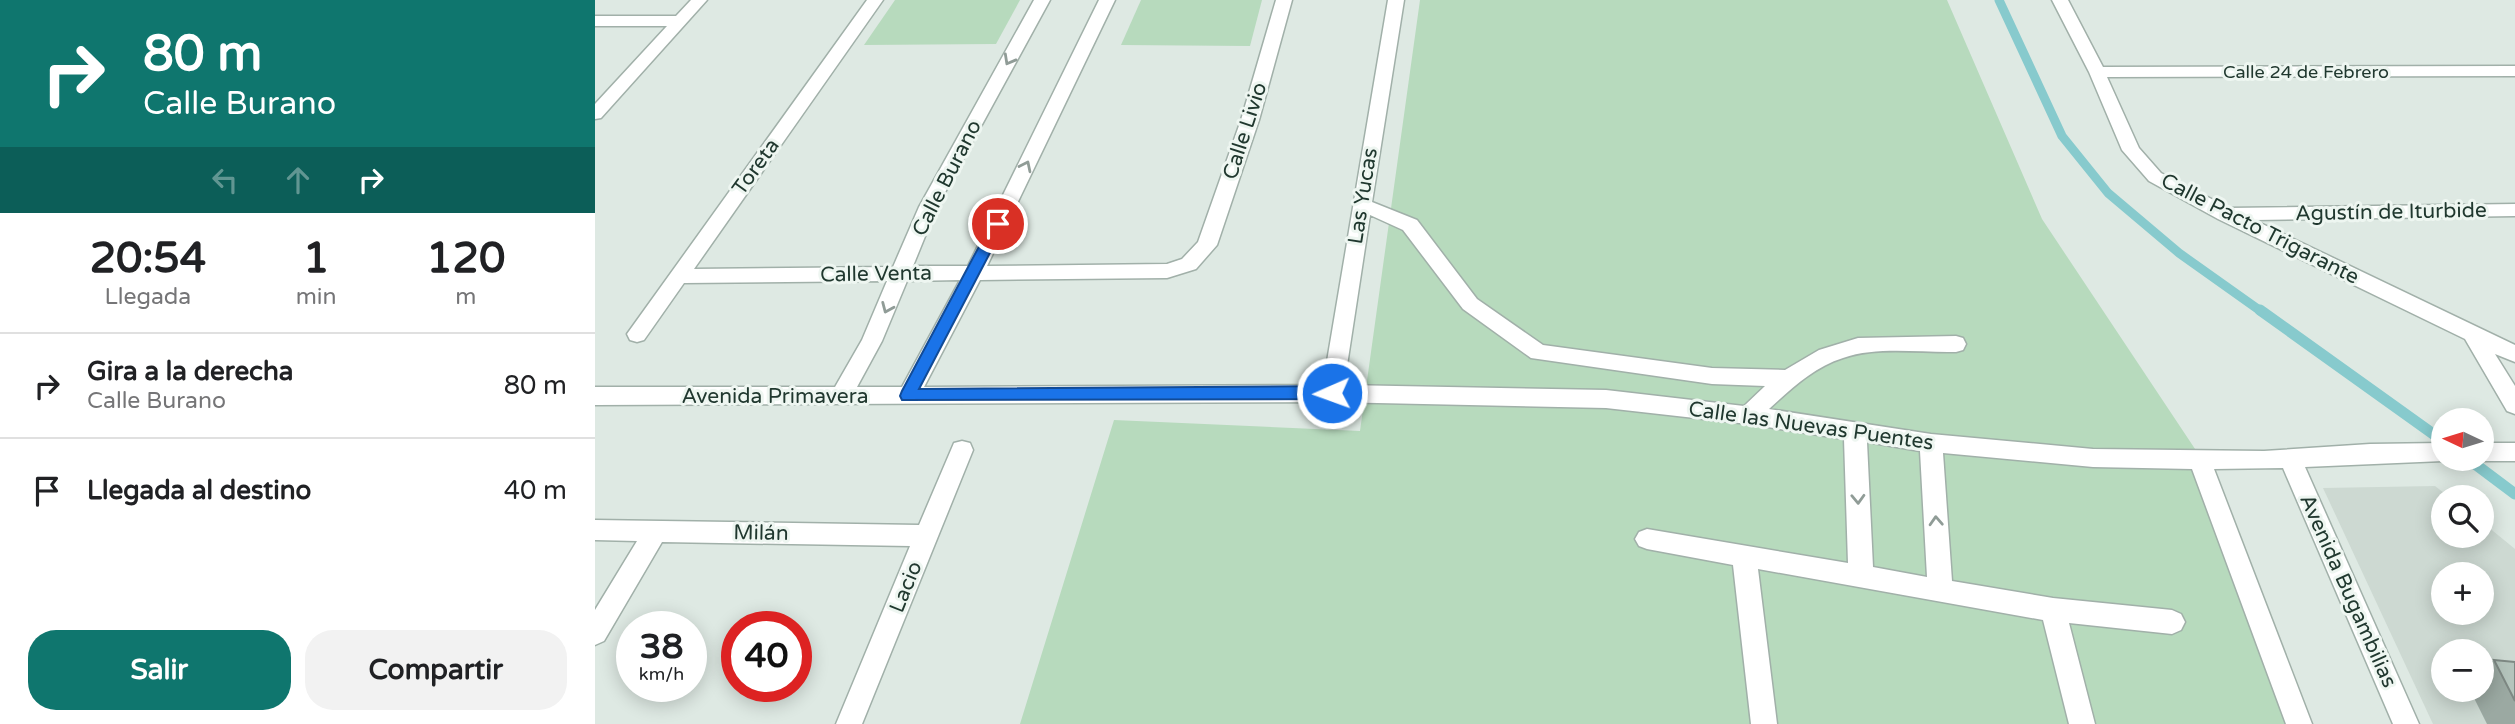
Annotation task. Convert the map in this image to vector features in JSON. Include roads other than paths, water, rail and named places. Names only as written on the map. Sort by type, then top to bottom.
[{"type":"street","points":[[595,114],[699,0]]},
{"type":"street","name":"Toreta","points":[[637,334],[875,0]]},
{"type":"street","name":"Calle Burano","points":[[841,396],[872,341],[928,208],[1042,0]]},
{"type":"street","points":[[908,396],[974,273],[1107,0]]},
{"type":"street","name":"Calle Livio","points":[[1197,258],[1207,245],[1250,120],[1284,0]]},
{"type":"street","name":"Las Yucas","points":[[1332,393],[1396,0]]},
{"type":"street","name":"Calle Pacto Trigarante","points":[[2060,0],[2097,72],[2131,150],[2155,177],[2225,214],[2515,354]]},
{"type":"street","points":[[595,21],[680,21]]},
{"type":"street","name":"Calle 24 de Febrero","points":[[2097,72],[2515,71]]},
{"type":"street","points":[[1361,204],[1411,225],[1470,304],[1538,352],[1712,376],[1791,379]]},
{"type":"street","name":"Agustín de Iturbide","points":[[2225,214],[2515,210]]},
{"type":"street","name":"Calle Venta","points":[[678,276],[1167,271],[1180,268],[1197,258]]},
{"type":"street","points":[[2473,334],[2515,405]]},
{"type":"street","points":[[1748,415],[1810,365],[1834,353],[1858,346],[1956,344]]},
{"type":"street","name":"Avenida Primavera","points":[[595,396],[1332,393]]},
{"type":"street","name":"Calle las Nuevas Puentes","points":[[1332,393],[1605,399],[1748,415],[1931,443],[2093,458],[2290,458]]},
{"type":"street","points":[[1855,431],[1861,575]]},
{"type":"street","points":[[1931,443],[1940,589]]},
{"type":"street","name":"Lacio","points":[[849,724],[962,450]]},
{"type":"street","points":[[2290,458],[2431,452]]},
{"type":"street","points":[[2494,452],[2515,452]]},
{"type":"street","points":[[2199,458],[2299,724]]},
{"type":"street","name":"Avenida Bugambilias","points":[[2290,458],[2406,724]]},
{"type":"street","name":"Milán","points":[[595,530],[927,536]]},
{"type":"street","points":[[595,633],[656,531]]},
{"type":"street","points":[[1647,539],[2053,610],[2172,622]]},
{"type":"street","points":[[1744,555],[1764,724]]},
{"type":"street","points":[[2053,610],[2082,724]]},
{"type":"waterway","points":[[1999,0],[2062,136],[2108,193],[2179,253],[2262,312]]},
{"type":"waterway","points":[[2260,310],[2431,432]]},
{"type":"waterway","points":[[2484,471],[2515,494]]}]
